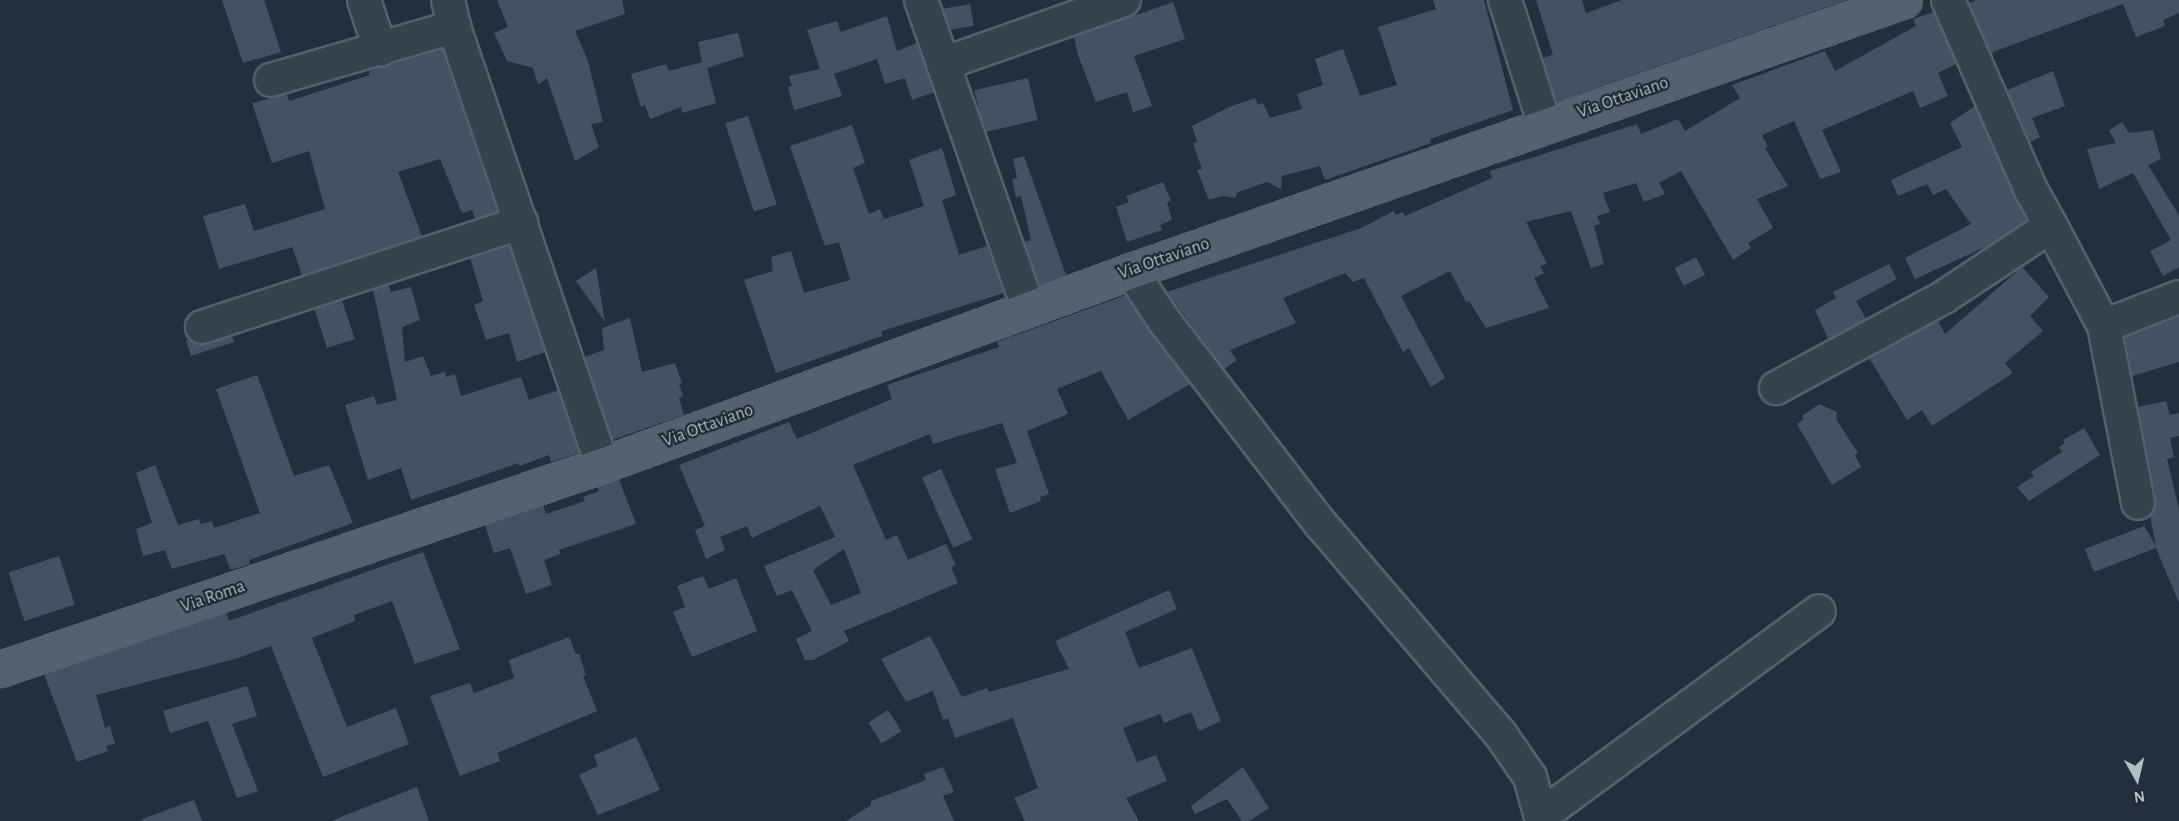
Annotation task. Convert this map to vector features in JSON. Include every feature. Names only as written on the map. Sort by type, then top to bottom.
[{"type":"main road","name":"Via Ottaviano","points":[[427,525],[602,465],[1131,271],[1904,0]]},
{"type":"main road","name":"Via Roma","points":[[0,669],[427,525]]},
{"type":"street","points":[[364,0],[380,49]]},
{"type":"street","points":[[921,0],[1028,308]]},
{"type":"street","points":[[943,64],[1124,0]]},
{"type":"street","points":[[1505,0],[1545,125]]},
{"type":"street","points":[[1948,0],[2031,190],[2104,326],[2138,502]]},
{"type":"street","points":[[271,80],[380,49],[451,14],[602,465]]},
{"type":"street","points":[[202,327],[521,223]]},
{"type":"street","points":[[1776,388],[1944,297],[2050,226]]},
{"type":"street","points":[[1131,271],[1165,322],[1320,523],[1502,735],[1530,777],[1542,819],[1818,611]]},
{"type":"street","points":[[2104,326],[2179,297]]},
{"type":"building","points":[[222,0],[264,0],[281,52],[243,63]]},
{"type":"building","points":[[497,0],[622,0],[625,14],[575,31],[588,61],[603,122],[591,124],[599,147],[575,161],[547,78],[538,85],[533,68],[507,61],[494,33],[508,27]]},
{"type":"building","points":[[1433,0],[1484,0],[1513,110],[1430,139],[1431,143],[1325,180],[1320,166],[1282,176],[1281,189],[1267,182],[1238,192],[1235,198],[1222,196],[1209,200],[1197,170],[1202,169],[1193,143],[1197,142],[1192,126],[1229,107],[1255,98],[1258,105],[1263,103],[1270,118],[1302,109],[1297,94],[1323,85],[1315,59],[1343,49],[1360,96],[1397,85],[1378,27],[1436,9]]},
{"type":"building","points":[[1536,0],[1582,0],[1586,13],[1622,0],[1847,0],[1557,102],[1542,58],[1553,55]]},
{"type":"building","points":[[1975,0],[2179,0],[2179,13],[2163,20],[2165,26],[2136,37],[2123,4],[1993,52],[1992,56],[1969,3]]},
{"type":"building","points":[[1173,2],[1185,39],[1134,56],[1152,106],[1133,112],[1127,92],[1096,102],[1078,55],[1074,37]]},
{"type":"building","points":[[970,4],[974,26],[947,30],[943,9]]},
{"type":"building","points":[[1934,12],[1956,64],[1938,73],[1948,96],[1920,108],[1913,91],[1822,130],[1841,172],[1820,179],[1794,121],[1762,135],[1768,147],[1765,148],[1788,186],[1757,199],[1773,228],[1748,243],[1751,248],[1733,260],[1681,171],[1659,183],[1665,194],[1644,202],[1636,183],[1603,193],[1610,212],[1597,216],[1600,224],[1594,226],[1604,264],[1591,268],[1571,211],[1526,222],[1547,264],[1540,266],[1544,273],[1534,278],[1549,308],[1486,328],[1469,301],[1466,302],[1450,271],[1401,296],[1445,378],[1431,387],[1409,348],[1403,352],[1364,278],[1353,282],[1345,273],[1283,298],[1296,323],[1230,350],[1237,360],[1224,369],[1167,292],[1361,228],[1394,211],[1396,215],[1402,212],[1405,216],[1492,178],[1490,171],[1637,124],[1641,134],[1678,119],[1685,131],[1740,98],[1732,85],[1825,51],[1835,71],[1916,26],[1913,19]]},
{"type":"building","points":[[887,16],[897,51],[917,43],[934,92],[912,100],[905,78],[885,84],[877,59],[834,74],[842,96],[794,110],[788,87],[792,86],[789,76],[820,69],[807,30],[837,21],[841,32]]},
{"type":"building","points":[[738,33],[744,56],[707,68],[716,103],[682,113],[681,107],[650,119],[645,105],[641,107],[631,74],[666,64],[669,71],[702,62],[698,42]]},
{"type":"building","points":[[442,49],[497,212],[475,219],[472,210],[462,213],[440,159],[398,172],[422,236],[302,275],[292,247],[219,269],[203,216],[245,204],[254,231],[325,209],[309,151],[272,163],[252,103],[287,94],[289,101],[370,75],[369,71]]},
{"type":"building","points":[[2053,71],[2065,106],[2032,118],[2040,137],[2030,142],[2007,90]]},
{"type":"building","points":[[1028,78],[1038,120],[984,132],[974,90]]},
{"type":"building","points":[[1975,106],[2027,220],[1992,244],[1915,279],[1905,258],[1971,224],[1946,189],[1933,195],[1927,184],[1898,196],[1891,180],[1962,147],[1950,123]]},
{"type":"building","points":[[748,116],[777,204],[754,212],[725,123]]},
{"type":"building","points":[[2122,122],[2129,133],[2153,130],[2161,159],[2148,165],[2179,215],[2179,267],[2163,276],[2150,251],[2171,240],[2133,173],[2099,189],[2087,149],[2116,143],[2109,130]]},
{"type":"building","points":[[852,125],[865,163],[853,168],[869,214],[880,209],[884,219],[924,206],[909,160],[942,148],[956,195],[942,200],[959,255],[987,246],[1004,293],[882,331],[882,336],[776,373],[744,280],[773,271],[771,257],[791,251],[804,293],[850,280],[839,242],[825,246],[790,146]]},
{"type":"building","points":[[1024,156],[1066,275],[1039,285],[1024,242],[1031,240],[1021,196],[1016,197],[1012,179],[1017,178],[1013,159]]},
{"type":"building","points":[[1163,182],[1171,201],[1167,202],[1172,220],[1160,225],[1162,230],[1127,242],[1116,207],[1129,202],[1126,196]]},
{"type":"building","points":[[509,246],[545,352],[517,362],[509,333],[486,340],[474,305],[483,301],[470,258]]},
{"type":"building","points":[[1696,257],[1705,275],[1684,286],[1675,268]]},
{"type":"building","points":[[1889,264],[1897,279],[1856,301],[1866,319],[1828,339],[1815,310],[1836,298],[1833,292]]},
{"type":"building","points":[[2022,267],[2049,297],[2030,316],[2043,331],[2005,363],[2013,373],[1932,426],[1922,410],[1907,420],[1869,358],[1938,321],[1945,334]]},
{"type":"building","points":[[596,268],[605,322],[576,281]]},
{"type":"building","points":[[389,285],[391,292],[411,287],[420,320],[402,327],[405,362],[423,356],[431,376],[445,372],[446,377],[455,374],[461,396],[521,377],[529,400],[558,390],[579,453],[551,462],[549,455],[519,466],[519,463],[411,500],[401,468],[368,480],[345,405],[374,396],[377,405],[397,400],[373,290]]},
{"type":"building","points":[[1126,295],[1190,384],[1128,420],[1101,371],[1057,389],[1068,414],[1027,431],[1049,494],[1040,497],[1041,501],[1010,513],[995,469],[1017,463],[1002,423],[933,444],[930,434],[853,465],[886,540],[897,535],[908,560],[946,544],[956,565],[951,567],[958,583],[844,631],[849,641],[813,660],[805,660],[796,639],[812,631],[792,590],[777,596],[764,566],[835,537],[820,506],[752,538],[747,526],[720,537],[725,550],[706,559],[695,530],[705,526],[679,465],[789,422],[797,439],[892,399],[887,385],[999,347],[997,342]],"holes":[[[844,549],[861,593],[831,605],[813,570]]]},
{"type":"building","points":[[342,300],[355,339],[327,348],[314,309]]},
{"type":"building","points":[[2179,317],[2179,362],[2132,376],[2125,337]]},
{"type":"building","points":[[630,318],[642,372],[675,363],[682,383],[679,384],[683,396],[679,398],[684,415],[612,440],[584,357],[604,350],[602,328]]},
{"type":"building","points":[[232,336],[234,342],[191,356],[186,340],[207,344]]},
{"type":"building","points":[[257,375],[294,476],[329,465],[353,523],[249,560],[250,564],[231,570],[224,554],[172,569],[165,550],[143,556],[136,529],[152,523],[136,473],[155,465],[178,525],[199,519],[201,524],[212,521],[214,528],[260,513],[216,389]]},
{"type":"building","points":[[2166,401],[2170,415],[2179,413],[2179,436],[2170,438],[2174,457],[2167,459],[2179,509],[2179,603],[2156,548],[2094,572],[2085,549],[2144,526],[2156,546],[2150,516],[2155,509],[2156,500],[2138,407]]},
{"type":"building","points":[[1819,404],[1837,412],[1836,419],[1858,453],[1855,455],[1861,467],[1832,485],[1797,424],[1804,419],[1802,416]]},
{"type":"building","points":[[2084,428],[2100,455],[2029,501],[2017,487],[2034,476],[2031,472],[2062,452],[2059,447],[2065,443],[2063,440]]},
{"type":"building","points":[[941,469],[972,539],[953,548],[922,478]]},
{"type":"building","points":[[619,479],[636,524],[559,550],[560,554],[544,560],[552,585],[526,594],[510,548],[494,553],[485,525],[543,505],[546,514],[585,501],[583,497],[599,491],[597,487]]},
{"type":"building","points":[[423,552],[460,649],[415,664],[392,601],[354,615],[355,621],[312,638],[347,727],[396,708],[409,744],[323,777],[271,646],[235,659],[96,695],[105,728],[110,726],[115,744],[106,746],[108,751],[77,762],[44,674],[226,612],[229,621]]},
{"type":"building","points":[[59,556],[75,605],[24,621],[9,572]]},
{"type":"building","points":[[703,576],[709,589],[736,578],[757,631],[692,657],[673,612],[685,607],[677,586]]},
{"type":"building","points":[[1169,590],[1177,609],[1125,632],[1139,668],[1192,648],[1221,721],[1199,731],[1191,712],[1164,723],[1160,714],[1123,728],[1137,762],[1156,755],[1167,781],[1126,798],[1139,821],[1025,821],[1014,798],[1038,788],[1013,718],[955,738],[948,718],[943,720],[933,691],[906,702],[881,659],[930,636],[962,697],[987,688],[989,692],[1069,669],[1055,641]]},
{"type":"building","points":[[569,637],[576,654],[579,654],[586,675],[583,676],[597,711],[497,753],[500,761],[460,776],[430,696],[470,683],[474,693],[514,678],[509,660]]},
{"type":"building","points":[[247,686],[257,716],[232,724],[258,791],[237,798],[208,721],[170,733],[163,711]]},
{"type":"building","points":[[888,710],[901,731],[882,743],[868,722]]},
{"type":"building","points":[[636,737],[660,790],[598,815],[579,775],[598,766],[594,755]]},
{"type":"building","points":[[943,767],[954,792],[943,796],[954,821],[846,821],[871,805],[871,801],[926,780],[924,774]]},
{"type":"building","points":[[1243,767],[1269,808],[1249,821],[1242,821],[1227,799],[1195,814],[1191,806]]},
{"type":"building","points":[[417,787],[429,821],[333,821],[333,820]]},
{"type":"building","points":[[194,800],[202,821],[143,821],[142,819]]}]
